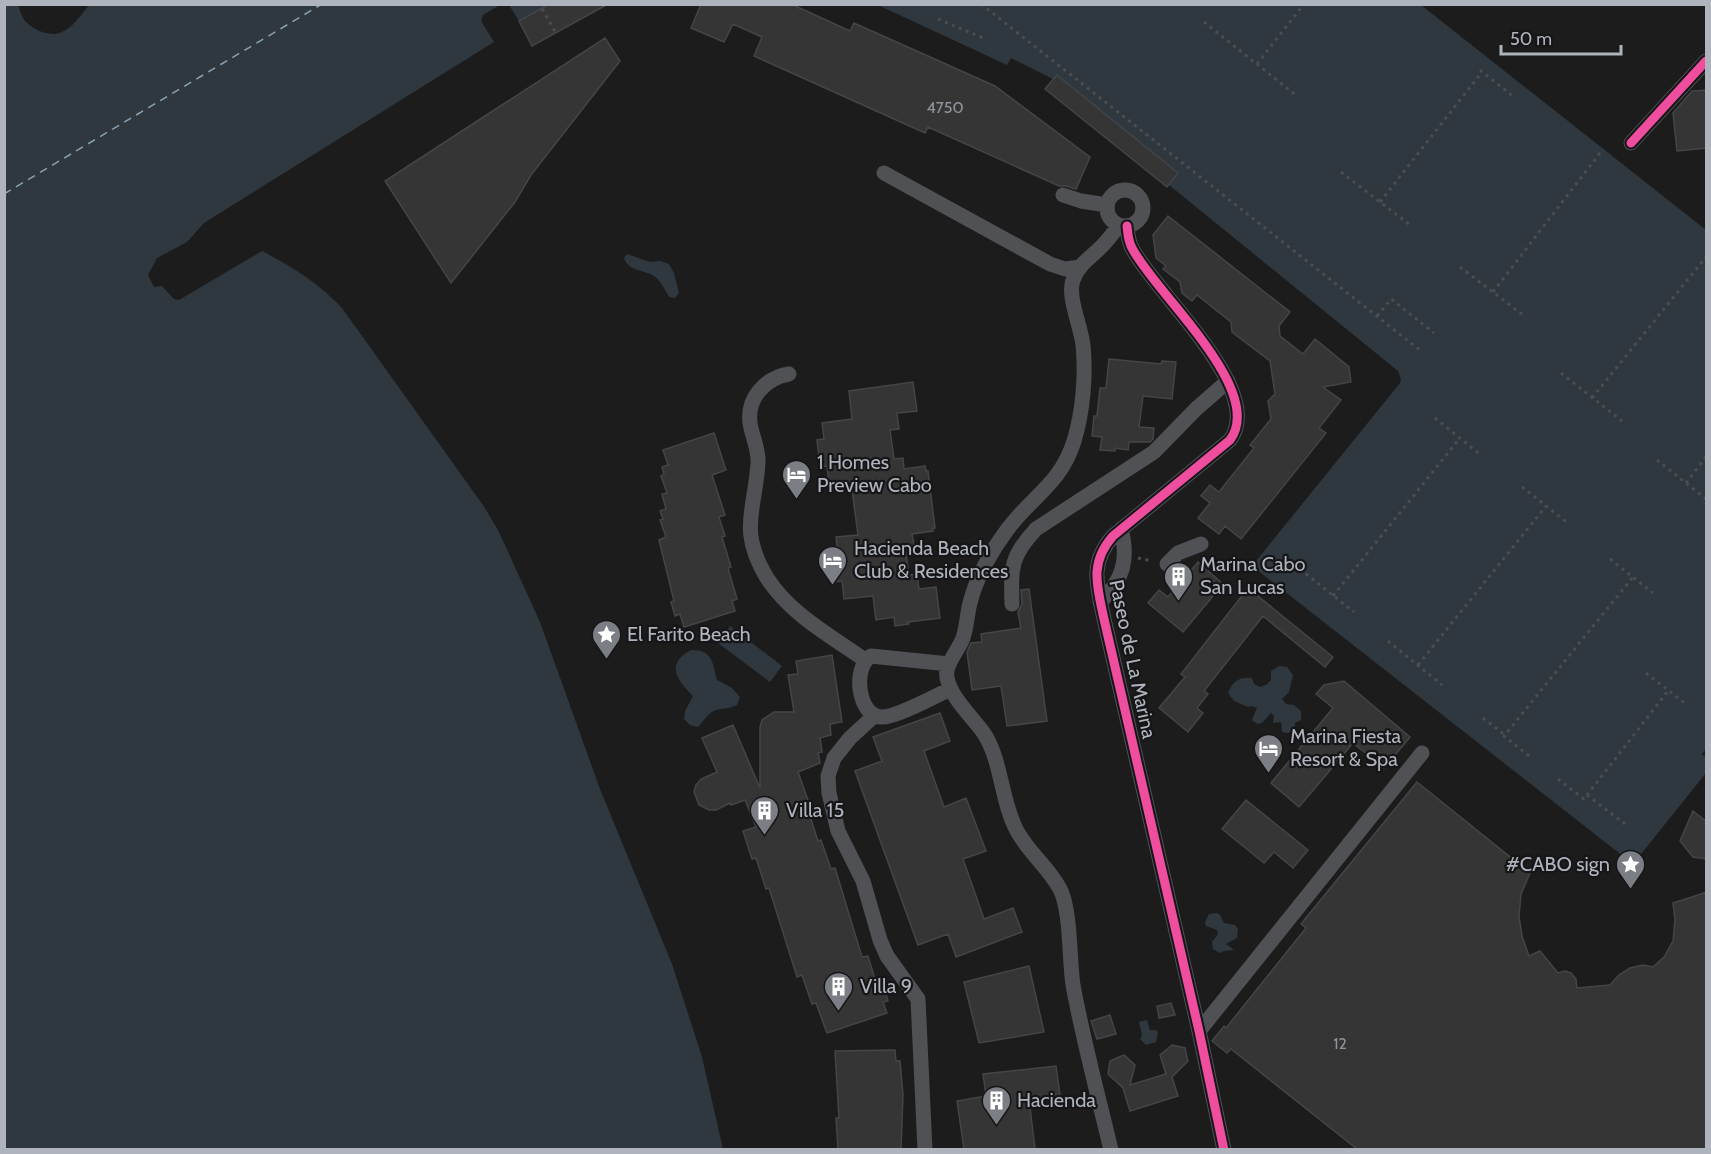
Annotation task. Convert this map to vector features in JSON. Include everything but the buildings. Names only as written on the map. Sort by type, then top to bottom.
[{"type":"street","points":[[1631,143],[1707,61]]},
{"type":"street","points":[[884,173],[1050,264],[1065,269],[1080,267]]},
{"type":"street","points":[[1063,195],[1081,201],[1107,205],[1113,194],[1120,190],[1127,190],[1137,194],[1143,205],[1141,215],[1135,223],[1123,225],[1080,267],[1074,278],[1071,287],[1084,359],[1080,412],[1074,442],[1065,464],[1054,481],[1013,522],[999,540],[970,601],[962,639],[949,664],[947,675],[951,689],[981,729],[992,748],[1010,815],[1017,831],[1063,894],[1071,973],[1080,1024],[1112,1149]]},
{"type":"street","name":"Paseo de La Marina","points":[[1107,205],[1109,217],[1123,225],[1135,254],[1215,359],[1228,381],[1238,410],[1237,427],[1233,436],[1107,543],[1099,560],[1096,579],[1224,1149]]},
{"type":"street","points":[[789,374],[767,383],[757,394],[751,406],[750,422],[758,458],[750,520],[752,542],[763,571],[782,597],[809,621],[865,660]]},
{"type":"street","points":[[1012,604],[1012,565],[1022,545],[1036,529],[1154,452],[1196,409],[1228,381]]},
{"type":"street","name":"Paseo de La Marina","points":[[1100,602],[1112,592],[1123,569],[1125,543],[1121,529]]},
{"type":"street","points":[[1167,564],[1178,552],[1201,543]]},
{"type":"street","points":[[949,664],[880,655],[871,656],[865,660],[861,670],[860,688],[866,705],[875,716],[882,717],[890,716],[951,689]]},
{"type":"street","points":[[875,716],[850,738],[834,758],[828,776],[829,793],[838,831],[863,881],[880,940],[887,956],[918,999],[925,1149]]},
{"type":"street","points":[[1199,1030],[1422,753]]},
{"type":"path","points":[[981,4],[1421,351]]},
{"type":"path","points":[[1257,64],[1304,4]]},
{"type":"path","points":[[542,9],[556,33]]},
{"type":"path","points":[[938,19],[983,38]]},
{"type":"path","points":[[1204,22],[1297,96]]},
{"type":"path","points":[[1380,202],[1481,71],[1514,97]]},
{"type":"path","points":[[1493,292],[1603,149]]},
{"type":"path","points":[[1341,172],[1410,225]]},
{"type":"path","points":[[1592,398],[1707,257]]},
{"type":"path","points":[[1460,267],[1523,315]]},
{"type":"path","points":[[1377,316],[1391,299],[1434,333]]},
{"type":"path","points":[[1562,373],[1622,421]]},
{"type":"path","points":[[1435,418],[1482,456]]},
{"type":"path","points":[[1333,596],[1460,438]]},
{"type":"path","points":[[1686,483],[1707,458]]},
{"type":"path","points":[[1657,460],[1707,499]]},
{"type":"path","points":[[1522,487],[1569,524]]},
{"type":"path","points":[[1418,665],[1546,506]]},
{"type":"path","points":[[1125,556],[1167,564]]},
{"type":"path","points":[[1610,559],[1653,593]]},
{"type":"path","points":[[1300,569],[1354,612]]},
{"type":"path","points":[[1505,735],[1633,577]]},
{"type":"path","points":[[1388,641],[1442,685]]},
{"type":"path","points":[[1646,673],[1687,705]]},
{"type":"path","points":[[1558,779],[1584,799],[1668,691]]},
{"type":"path","points":[[1483,718],[1529,756]]},
{"type":"path","points":[[1587,795],[1625,824]]},
{"type":"shaded area","points":[[5,4],[19,5],[23,18],[30,26],[52,34],[57,34],[70,27],[89,5],[500,5],[483,15],[481,21],[494,42],[204,223],[187,242],[157,258],[148,275],[154,287],[162,286],[174,299],[179,300],[262,251],[305,276],[342,308],[485,508],[499,532],[540,622],[600,789],[672,964],[702,1057],[723,1149],[5,1149]]},
{"type":"shaded area","points":[[509,5],[549,5],[519,21]]},
{"type":"shaded area","points":[[878,5],[1421,5],[1706,230],[1706,749],[1702,754],[1706,758],[1706,773],[1633,864],[1252,566],[1400,383],[1398,371],[1169,185],[1167,187],[1045,89],[1053,79],[1011,58],[1007,65]]},
{"type":"shaded area","points":[[627,254],[650,262],[660,261],[669,264],[679,293],[675,298],[669,297],[654,276],[629,266],[624,258]]},
{"type":"shaded area","points":[[730,626],[782,666],[770,682],[718,643]]},
{"type":"shaded area","points":[[691,650],[708,655],[717,680],[732,688],[740,697],[737,705],[712,712],[698,727],[690,725],[684,719],[685,711],[693,696],[682,684],[676,672],[678,661]]},
{"type":"shaded area","points":[[1279,666],[1287,667],[1293,675],[1289,692],[1282,699],[1286,704],[1294,705],[1301,711],[1301,720],[1295,723],[1294,730],[1288,733],[1282,732],[1281,722],[1273,723],[1274,716],[1271,713],[1262,723],[1257,724],[1252,720],[1257,708],[1234,701],[1228,693],[1234,683],[1243,678],[1252,678],[1254,684],[1260,687],[1266,685],[1271,680],[1271,671]]},
{"type":"shaded area","points":[[1217,913],[1224,923],[1235,925],[1238,929],[1237,938],[1226,944],[1234,950],[1220,953],[1213,949],[1212,942],[1218,934],[1217,930],[1206,926],[1205,922],[1209,914]]},
{"type":"shaded area","points":[[1147,1020],[1150,1030],[1158,1032],[1156,1042],[1146,1045],[1140,1039],[1142,1035],[1139,1022]]},
{"type":"ferry route","points":[[4,194],[322,4]]},
{"type":"cycle path","points":[[1631,143],[1706,61]]},
{"type":"cycle path","points":[[1127,226],[1131,245],[1144,267],[1203,342],[1221,369],[1233,395],[1237,419],[1230,440],[1113,536],[1100,556],[1097,575],[1104,619],[1199,1031],[1224,1150]]},
{"type":"place","name":"1 Homes Preview Cabo","points":[[796,500]]},
{"type":"place","name":"Hacienda Beach Club & Residences","points":[[833,586]]},
{"type":"place","name":"Marina Cabo San Lucas","points":[[1179,602]]},
{"type":"place","name":"El Farito Beach","points":[[606,660]]},
{"type":"place","name":"Marina Fiesta Resort & Spa","points":[[1269,774]]},
{"type":"place","name":"Villa 15","points":[[765,836]]},
{"type":"place","name":"#CABO sign","points":[[1631,890]]},
{"type":"place","name":"Villa 9","points":[[839,1012]]},
{"type":"place","name":"Hacienda","points":[[996,1126]]}]
